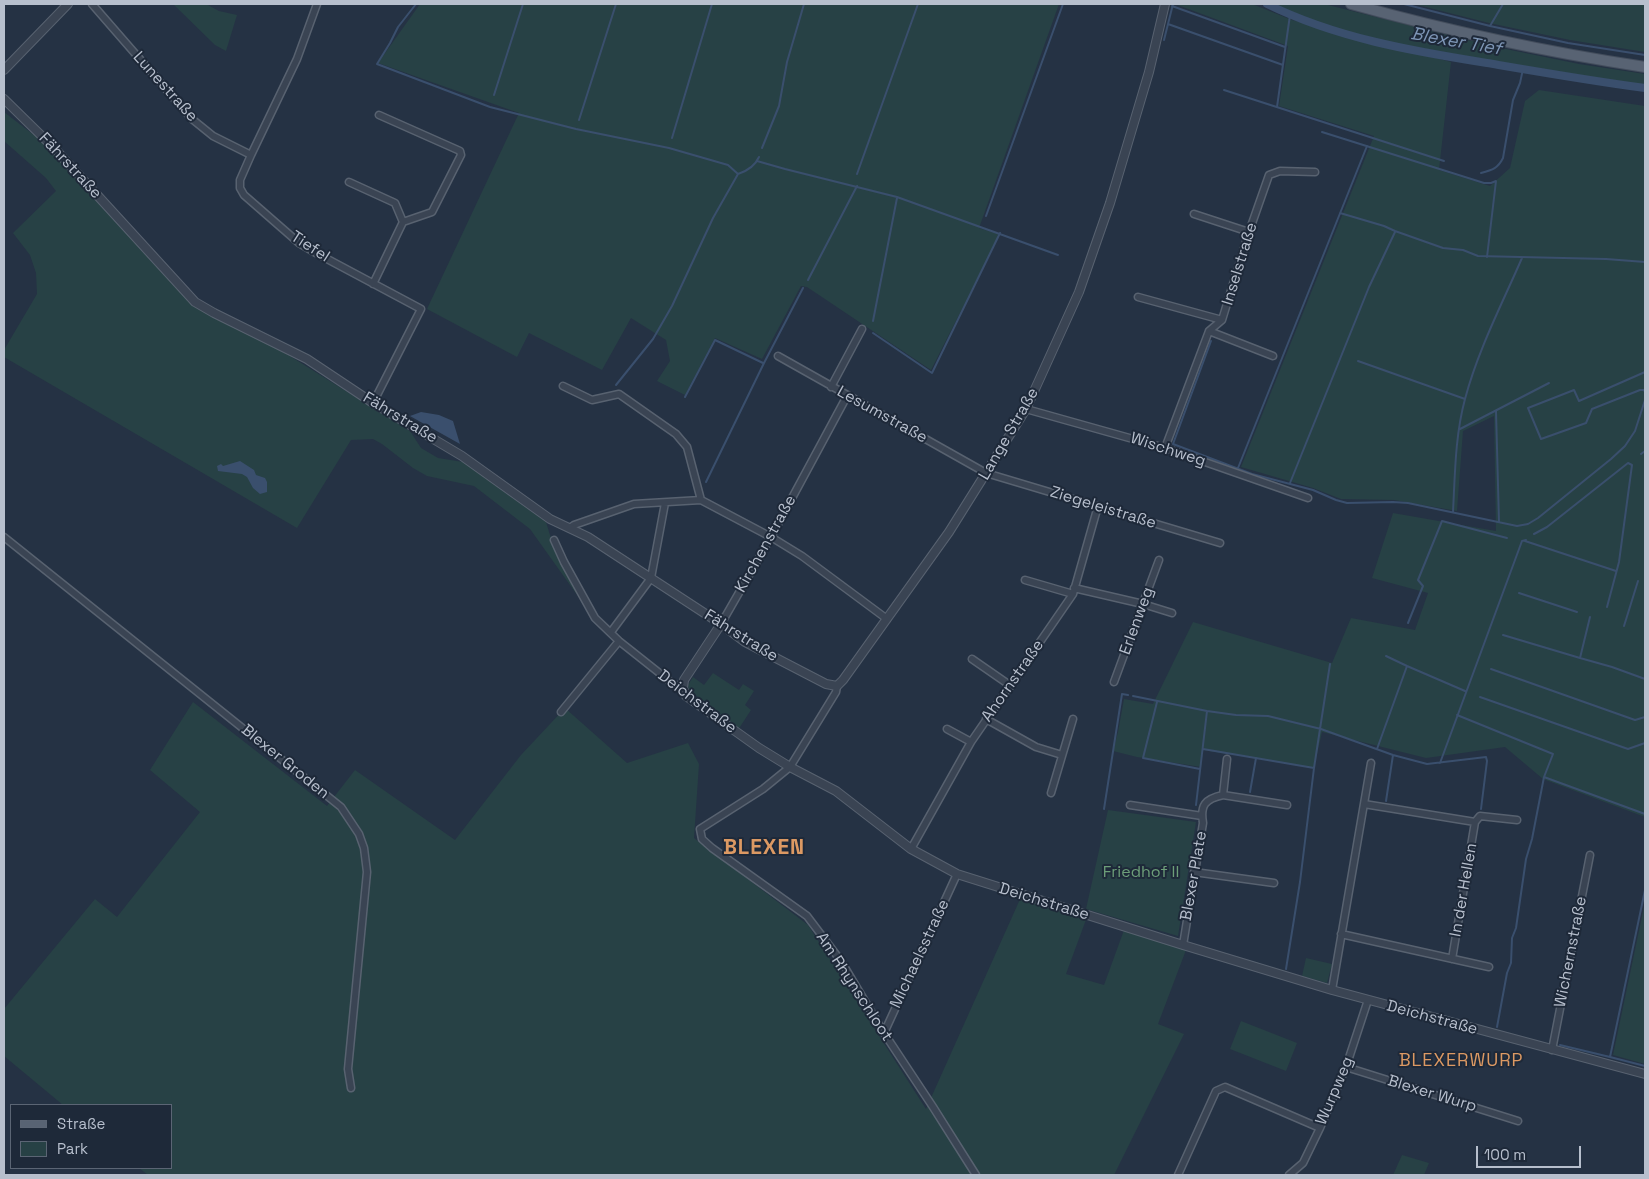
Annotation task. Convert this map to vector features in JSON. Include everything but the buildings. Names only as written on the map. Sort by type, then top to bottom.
[{"type":"main road","points":[[1351,4],[1486,37],[1645,67]]},
{"type":"street","points":[[4,70],[68,4]]},
{"type":"street","name":"Lunestraße","points":[[92,4],[192,119],[213,136],[251,155]]},
{"type":"street","name":"Tiefel","points":[[316,4],[297,59],[251,155],[240,180],[240,188],[244,194],[300,243],[421,309],[373,403]]},
{"type":"street","name":"Lange Straße","points":[[700,829],[763,789],[790,767],[836,692],[836,686],[843,680],[949,532],[1026,409],[1079,292],[1110,203],[1149,72],[1165,4]]},
{"type":"street","name":"Fährstraße","points":[[4,99],[55,149],[195,302],[307,359],[373,403],[462,456],[550,519],[588,537],[758,650],[826,684],[836,686]]},
{"type":"street","points":[[374,284],[403,222],[432,212],[461,155],[460,151],[379,115]]},
{"type":"street","name":"Inselstraße","points":[[1165,448],[1209,331],[1222,320],[1269,175],[1280,171],[1315,172]]},
{"type":"street","points":[[349,182],[395,203],[403,222]]},
{"type":"street","points":[[1194,214],[1249,232]]},
{"type":"street","points":[[1138,297],[1222,320]]},
{"type":"street","points":[[832,387],[862,329]]},
{"type":"street","points":[[1209,331],[1273,356]]},
{"type":"street","name":"Lesumstraße","points":[[778,356],[986,474]]},
{"type":"street","points":[[563,386],[592,400],[619,394],[676,434],[687,447],[701,500]]},
{"type":"street","name":"Kirchenstraße","points":[[682,688],[684,680],[721,624],[771,537],[847,396]]},
{"type":"street","name":"Wischweg","points":[[1026,409],[1165,448],[1308,498]]},
{"type":"street","name":"Ziegeleistraße","points":[[986,474],[1220,543]]},
{"type":"street","points":[[570,528],[574,524],[634,504],[701,500],[771,537],[802,556],[887,619]]},
{"type":"street","points":[[611,632],[651,578],[665,503]]},
{"type":"street","name":"Ahornstraße","points":[[911,849],[971,742],[1011,686],[1073,591],[1098,506]]},
{"type":"street","name":"Blexer Groden","points":[[4,537],[341,807],[359,834],[364,848],[367,872],[348,1070],[351,1088]]},
{"type":"street","name":"Deichstraße","points":[[554,540],[595,618],[619,641],[672,683],[682,688],[686,696],[708,713],[790,767],[836,791],[911,849],[957,874],[1332,990],[1645,1074]]},
{"type":"street","name":"Erlenweg","points":[[1114,682],[1159,560]]},
{"type":"street","points":[[1025,580],[1143,604],[1172,613]]},
{"type":"street","points":[[562,712],[619,641]]},
{"type":"street","points":[[972,659],[1011,686]]},
{"type":"street","points":[[986,719],[1036,747],[1062,755]]},
{"type":"street","points":[[1051,793],[1073,719]]},
{"type":"street","points":[[947,729],[971,742]]},
{"type":"street","points":[[1227,759],[1222,795],[1287,805]]},
{"type":"street","points":[[1332,990],[1370,763]]},
{"type":"street","name":"Blexer Plate","points":[[1183,945],[1203,823],[1202,816],[1206,802],[1222,795]]},
{"type":"street","name":"In der Hellen","points":[[1364,804],[1475,822]]},
{"type":"street","points":[[1130,805],[1202,816]]},
{"type":"street","name":"In der Hellen","points":[[1452,958],[1475,822],[1480,816],[1517,820]]},
{"type":"street","name":"Am Rhynschloot","points":[[700,829],[702,839],[712,848],[807,916],[841,961],[884,1033],[976,1175]]},
{"type":"street","name":"Wichernstraße","points":[[1552,1050],[1590,855]]},
{"type":"street","points":[[1194,872],[1274,883]]},
{"type":"street","name":"Michaelsstraße","points":[[884,1033],[957,874]]},
{"type":"street","name":"In der Hellen","points":[[1341,934],[1489,967]]},
{"type":"street","name":"Wurpweg","points":[[1289,1175],[1303,1163],[1320,1128],[1346,1067],[1368,1000]]},
{"type":"street","name":"Blexer Wurp","points":[[1346,1067],[1518,1121]]},
{"type":"street","points":[[1178,1175],[1216,1091],[1225,1087],[1320,1128]]},
{"type":"green space","points":[[173,4],[206,4],[219,11],[237,15],[226,51],[215,45]]},
{"type":"green space","points":[[420,4],[1059,4],[979,228],[998,234],[996,242],[931,370],[807,287],[801,286],[762,359],[715,338],[685,395],[657,381],[670,361],[666,340],[631,318],[602,370],[529,333],[517,357],[427,309],[519,113],[378,63]]},
{"type":"green space","points":[[1175,4],[1252,4],[1292,20],[1451,62],[1439,170],[1490,186],[1510,168],[1525,101],[1539,90],[1645,106],[1645,817],[1543,779],[1505,747],[1426,758],[1322,732],[1314,768],[1203,750],[1201,767],[1137,757],[1113,751],[1124,699],[1153,704],[1193,622],[1332,663],[1351,618],[1415,630],[1428,593],[1372,578],[1393,513],[1496,531],[1494,416],[1463,431],[1457,511],[1394,500],[1341,499],[1313,488],[1241,467],[1374,136],[1279,106],[1288,46]]},
{"type":"green space","points":[[1273,4],[1324,4],[1496,47],[1579,64],[1645,74],[1645,85],[1388,42],[1318,23]]},
{"type":"green space","points":[[1414,4],[1645,4],[1645,52],[1570,40],[1489,23]]},
{"type":"green space","points":[[4,112],[43,142],[178,290],[201,309],[285,353],[410,431],[421,448],[438,458],[463,462],[546,522],[558,554],[585,606],[530,529],[474,486],[427,476],[373,439],[351,440],[297,528],[4,357],[4,350],[37,294],[36,273],[30,255],[13,233],[56,191],[46,178],[4,141]]},
{"type":"green space","points":[[713,673],[739,690],[743,684],[754,691],[745,705],[751,710],[738,730],[689,690],[688,685],[693,677],[704,685]]},
{"type":"green space","points":[[193,702],[327,806],[355,770],[455,840],[521,755],[565,708],[627,763],[688,743],[699,764],[694,838],[808,925],[926,1109],[1021,897],[1087,917],[1066,974],[1104,985],[1124,930],[1186,950],[1158,1024],[1184,1034],[1114,1175],[148,1175],[140,1169],[172,1169],[172,1104],[62,1104],[4,1056],[4,1009],[95,899],[117,917],[200,812],[150,770]]},
{"type":"green space","name":"Friedhof II","points":[[1108,810],[1196,822],[1178,936],[1086,909]]},
{"type":"green space","points":[[1645,902],[1645,1064],[1613,1055]]},
{"type":"green space","points":[[1306,958],[1332,964],[1327,983],[1302,976]]},
{"type":"green space","points":[[1241,1021],[1297,1043],[1286,1071],[1230,1049]]},
{"type":"green space","points":[[1402,1155],[1429,1163],[1424,1175],[1393,1175]]},
{"type":"water","points":[[421,412],[439,415],[453,421],[460,444],[410,416]]},
{"type":"water","points":[[240,461],[254,470],[256,475],[265,478],[267,492],[260,494],[253,488],[247,477],[242,474],[218,471],[217,466],[221,464],[223,466]]},
{"type":"waterway","points":[[416,4],[398,27],[377,64],[490,107],[576,129],[669,148],[728,165],[738,174]]},
{"type":"waterway","points":[[494,95],[523,4]]},
{"type":"waterway","points":[[579,120],[616,4]]},
{"type":"waterway","points":[[672,138],[712,4]]},
{"type":"waterway","points":[[762,148],[779,106],[787,62],[804,4]]},
{"type":"waterway","points":[[857,174],[918,4]]},
{"type":"waterway","points":[[986,216],[1063,4]]},
{"type":"waterway","points":[[1164,40],[1173,4]]},
{"type":"waterway","name":"Blexer Tief","points":[[1267,4],[1320,26],[1375,42],[1546,73],[1645,88]]},
{"type":"waterway","points":[[1404,4],[1490,26],[1568,43],[1645,55]]},
{"type":"waterway","points":[[1490,26],[1503,4]]},
{"type":"waterway","points":[[1172,6],[1285,47]]},
{"type":"waterway","points":[[1277,107],[1290,15]]},
{"type":"waterway","points":[[1168,24],[1283,65]]},
{"type":"waterway","points":[[1481,173],[1495,168],[1503,158],[1513,100],[1523,69]]},
{"type":"waterway","points":[[1224,90],[1444,161]]},
{"type":"waterway","points":[[1322,132],[1484,183],[1496,181],[1487,257]]},
{"type":"waterway","points":[[1238,468],[1367,146]]},
{"type":"waterway","points":[[616,385],[653,339],[672,306],[713,218],[738,174],[750,168],[759,157]]},
{"type":"waterway","points":[[757,161],[897,197],[1058,255]]},
{"type":"waterway","points":[[808,280],[857,186]]},
{"type":"waterway","points":[[873,321],[897,198]]},
{"type":"waterway","points":[[1340,213],[1384,226],[1443,248],[1463,250],[1478,256],[1606,259],[1645,262]]},
{"type":"waterway","points":[[1290,483],[1369,287],[1395,232]]},
{"type":"waterway","points":[[873,333],[932,373],[1000,233]]},
{"type":"waterway","points":[[1453,512],[1457,441],[1465,399],[1483,345],[1522,258]]},
{"type":"waterway","points":[[706,482],[803,288]]},
{"type":"waterway","points":[[685,397],[715,340],[763,363]]},
{"type":"waterway","points":[[1211,341],[1173,444],[1252,474],[1313,490],[1347,503],[1408,503],[1517,526],[1528,524],[1538,518],[1625,446],[1635,431],[1645,400]]},
{"type":"waterway","points":[[1358,361],[1465,399]]},
{"type":"waterway","points":[[1645,372],[1579,401],[1574,390],[1528,408],[1541,439],[1586,423],[1592,409],[1640,390],[1645,392]]},
{"type":"waterway","points":[[1460,429],[1549,383]]},
{"type":"waterway","points":[[1496,411],[1499,522]]},
{"type":"waterway","points":[[1641,454],[1645,451]]},
{"type":"waterway","points":[[1534,534],[1547,527],[1628,463],[1632,465],[1619,562],[1607,607]]},
{"type":"waterway","points":[[1408,623],[1423,586],[1418,580],[1442,521],[1507,538]]},
{"type":"waterway","points":[[1440,763],[1522,541],[1526,540]]},
{"type":"waterway","points":[[1525,541],[1616,571]]},
{"type":"waterway","points":[[1624,626],[1638,581]]},
{"type":"waterway","points":[[1519,593],[1577,612]]},
{"type":"waterway","points":[[1590,617],[1580,658],[1645,679]]},
{"type":"waterway","points":[[1503,635],[1580,658]]},
{"type":"waterway","points":[[1386,656],[1465,691]]},
{"type":"waterway","points":[[1286,969],[1330,664]]},
{"type":"waterway","points":[[1377,749],[1407,666]]},
{"type":"waterway","points":[[1491,669],[1635,720],[1645,717]]},
{"type":"waterway","points":[[1104,809],[1122,694],[1128,695]]},
{"type":"waterway","points":[[1133,696],[1207,711],[1236,715],[1268,716],[1321,729],[1393,755],[1427,764],[1486,757],[1481,809]]},
{"type":"waterway","points":[[1480,697],[1628,749],[1645,743]]},
{"type":"waterway","points":[[1157,702],[1143,758],[1200,769]]},
{"type":"waterway","points":[[1196,805],[1207,711]]},
{"type":"waterway","points":[[1457,715],[1553,754],[1544,777],[1532,839],[1526,859],[1516,928],[1512,938],[1511,963],[1507,973],[1497,1027]]},
{"type":"waterway","points":[[1203,749],[1314,768]]},
{"type":"waterway","points":[[1386,801],[1393,755]]},
{"type":"waterway","points":[[1250,792],[1256,758]]},
{"type":"waterway","points":[[1544,777],[1645,814]]},
{"type":"waterway","points":[[1645,890],[1610,1057],[1645,1066]]},
{"type":"waterway","points":[[1560,1045],[1610,1057]]},
{"type":"district","name":"BLEXEN","points":[[764,848]]},
{"type":"district","name":"BLEXERWURP","points":[[1461,1061]]}]
